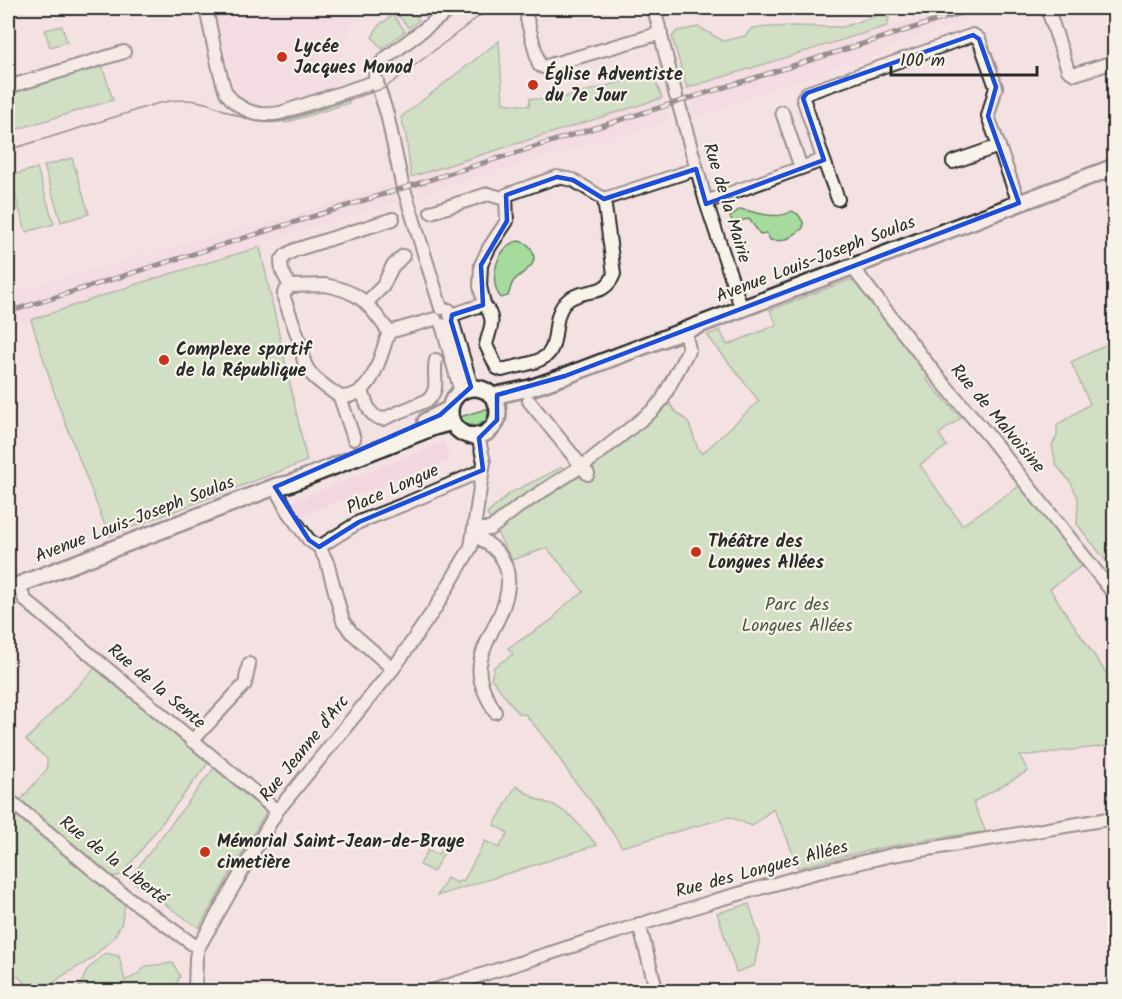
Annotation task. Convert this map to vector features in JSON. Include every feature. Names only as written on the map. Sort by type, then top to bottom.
[{"type":"main road","name":"Avenue Louis-Joseph Soulas","points":[[494,401],[529,395],[685,332],[1114,167]]},
{"type":"main road","points":[[467,390],[484,391],[494,401],[497,420],[486,433],[478,436],[462,433],[451,416],[454,400],[467,390]]},
{"type":"main road","name":"Avenue Louis-Joseph Soulas","points":[[13,587],[276,486],[286,478],[451,416]]},
{"type":"street","points":[[206,8],[226,93],[238,106],[246,110],[272,114],[351,91],[376,77]]},
{"type":"street","points":[[452,8],[379,64],[376,77],[398,159],[403,188],[467,390]]},
{"type":"street","name":"Rue de la Mairie","points":[[654,8],[696,169],[742,310]]},
{"type":"street","points":[[1050,16],[1068,70],[1075,74],[1114,62]]},
{"type":"street","points":[[527,19],[539,65],[543,67],[661,33]]},
{"type":"street","points":[[838,200],[803,98],[807,93],[973,35],[979,39],[996,87],[988,116],[1019,203]]},
{"type":"street","points":[[8,86],[124,52]]},
{"type":"street","points":[[782,112],[801,168]]},
{"type":"street","points":[[953,162],[999,146]]},
{"type":"street","points":[[706,202],[823,158]]},
{"type":"street","points":[[604,199],[614,274],[611,282],[606,288],[571,297],[561,305],[553,346],[543,358],[502,370],[497,368],[486,345],[492,328],[492,320],[484,304],[480,286],[481,265],[507,221],[505,199],[510,193],[557,177],[573,180],[604,199],[696,169]]},
{"type":"street","points":[[431,212],[488,194],[505,199]]},
{"type":"street","points":[[290,286],[282,271],[281,261],[286,255],[295,250],[393,219]]},
{"type":"street","points":[[366,303],[383,286],[392,267],[403,256]]},
{"type":"street","name":"Rue de Malvoisine","points":[[852,267],[937,376],[987,434],[1114,594]]},
{"type":"street","points":[[354,439],[340,397],[310,374],[303,364],[303,351],[284,293],[290,286],[325,285],[343,288],[359,296],[389,332]]},
{"type":"street","points":[[389,332],[444,318],[484,304]]},
{"type":"street","points":[[340,397],[355,395],[369,385],[389,332]]},
{"type":"street","points":[[476,535],[490,529],[518,507],[564,478],[584,470],[660,403],[689,349],[685,332]]},
{"type":"street","points":[[362,391],[370,412],[377,418],[383,419],[428,400],[434,395],[436,389],[433,369],[436,360]]},
{"type":"street","points":[[529,395],[584,470]]},
{"type":"street","points":[[476,535],[483,470],[483,454],[478,436]]},
{"type":"street","name":"Place Longue","points":[[319,547],[359,522],[483,470]]},
{"type":"street","points":[[276,486],[288,512],[309,540],[319,547],[327,562],[343,621],[351,632],[393,669]]},
{"type":"street","points":[[476,535],[500,555],[508,577],[508,588],[502,611],[484,647],[479,665],[481,683],[495,712]]},
{"type":"street","name":"Rue Jeanne d'Arc","points":[[195,992],[195,958],[198,948],[277,811],[393,669],[436,607],[476,535]]},
{"type":"street","name":"Rue de la Sente","points":[[13,587],[25,600],[277,811]]},
{"type":"street","points":[[192,741],[245,684],[249,664]]},
{"type":"street","name":"Rue de la Liberté","points":[[8,800],[116,889],[198,948]]},
{"type":"street","name":"Rue des Longues Allées","points":[[428,992],[639,924],[768,885],[841,866],[892,855],[1114,818]]},
{"type":"street","points":[[639,924],[657,992]]},
{"type":"highlighted area","points":[[973,35],[979,39],[996,87],[988,116],[1019,203],[565,376],[497,395],[497,420],[479,438],[483,470],[359,522],[319,547],[309,540],[275,487],[440,415],[471,387],[451,321],[452,315],[483,305],[481,265],[507,221],[506,195],[557,177],[573,180],[604,199],[696,169],[706,204],[824,160],[803,98],[807,93]]},
{"type":"shaded area","name":"Lycée Jacques Monod","points":[[213,8],[368,8],[354,15],[340,55],[343,87],[275,109],[258,109],[246,104],[236,94]]},
{"type":"shaded area","points":[[947,8],[1006,8],[696,117],[687,88]]},
{"type":"shaded area","points":[[662,98],[669,122],[419,195],[414,177]]},
{"type":"shaded area","points":[[392,184],[397,202],[264,242],[260,247],[143,282],[8,328],[8,293],[249,225],[252,227]]},
{"type":"shaded area","points":[[444,442],[450,460],[294,518],[289,503]]},
{"type":"shaded area","points":[[12,975],[24,986],[19,991],[8,991],[8,976],[9,978]]},
{"type":"green space","points":[[403,8],[410,8],[419,20],[409,28],[396,13],[404,10]]},
{"type":"green space","points":[[884,13],[889,19],[887,26],[687,88],[672,37],[677,31],[699,27],[723,41],[745,36],[752,28],[843,27]]},
{"type":"green space","points":[[393,15],[405,31],[382,49],[372,37],[379,25]]},
{"type":"green space","points":[[62,26],[67,42],[50,47],[45,30]]},
{"type":"green space","points":[[499,41],[503,103],[529,106],[530,98],[550,101],[659,72],[657,85],[662,98],[411,177],[406,136],[401,117]]},
{"type":"green space","points":[[102,65],[113,100],[8,132],[8,94]]},
{"type":"green space","points":[[347,95],[349,103],[285,123],[282,115]]},
{"type":"green space","points":[[72,158],[89,214],[61,222],[44,166]]},
{"type":"green space","points":[[37,168],[54,224],[26,232],[9,176]]},
{"type":"green space","points":[[740,209],[773,216],[792,211],[798,214],[803,222],[803,228],[780,241],[770,240],[767,233],[760,234],[749,219],[733,222],[730,217]]},
{"type":"green space","points":[[519,241],[531,248],[533,262],[513,282],[508,296],[501,298],[495,283],[496,265],[505,249]]},
{"type":"green space","name":"Complexe sportif de la République","points":[[260,247],[307,461],[109,536],[57,401],[31,320],[143,282]]},
{"type":"green space","name":"Parc des Longues Allées","points":[[849,280],[856,282],[931,375],[926,379],[961,418],[939,434],[947,446],[920,465],[962,525],[1021,485],[1084,564],[1050,589],[1114,685],[1114,745],[1020,756],[1028,771],[973,802],[986,832],[891,846],[798,868],[784,830],[773,809],[752,826],[729,817],[622,847],[550,745],[526,715],[518,713],[491,678],[494,667],[513,654],[508,648],[552,620],[565,605],[584,592],[547,548],[512,560],[487,514],[510,493],[562,467],[578,478],[590,468],[586,459],[656,415],[670,403],[689,425],[702,454],[759,401],[707,335],[720,330],[727,345],[777,325],[770,310]]},
{"type":"green space","points":[[1114,341],[1114,571],[1077,524],[1078,498],[1071,483],[1056,465],[1052,445],[1057,436],[1057,425],[1090,404],[1071,362]]},
{"type":"green space","points":[[489,408],[487,420],[477,426],[466,425],[460,417]]},
{"type":"green space","points":[[95,668],[208,763],[122,875],[111,877],[19,802],[47,769],[47,759],[26,740]]},
{"type":"green space","points":[[214,768],[266,812],[199,928],[129,879]]},
{"type":"green space","points":[[516,786],[536,799],[554,805],[571,816],[597,845],[437,896],[447,878],[457,883],[463,882],[485,841],[499,848],[508,833],[494,825]]},
{"type":"green space","points":[[10,810],[125,905],[121,925],[114,937],[90,960],[62,976],[44,991],[34,991],[8,967],[8,813]]},
{"type":"green space","points":[[448,837],[452,839],[433,872],[420,865],[428,850],[438,855]]},
{"type":"green space","points":[[749,904],[760,938],[754,966],[736,972],[717,913]]},
{"type":"green space","points":[[105,953],[119,956],[125,981],[138,974],[146,966],[173,963],[180,976],[173,991],[66,991],[79,988],[87,970]]},
{"type":"tram line","points":[[8,150],[152,105],[175,100],[209,104],[256,121],[269,123],[284,121],[385,88],[490,8]]},
{"type":"railway","points":[[8,312],[977,8]]},
{"type":"place","name":"Lycée Jacques Monod","points":[[282,57]]},
{"type":"place","name":"Église Adventiste du 7e Jour","points":[[533,85]]},
{"type":"place","name":"Complexe sportif de la République","points":[[164,360]]},
{"type":"place","name":"Théâtre des Longues Allées","points":[[696,552]]},
{"type":"place","name":"Mémorial Saint-Jean-de-Braye cimetière","points":[[205,852]]}]
